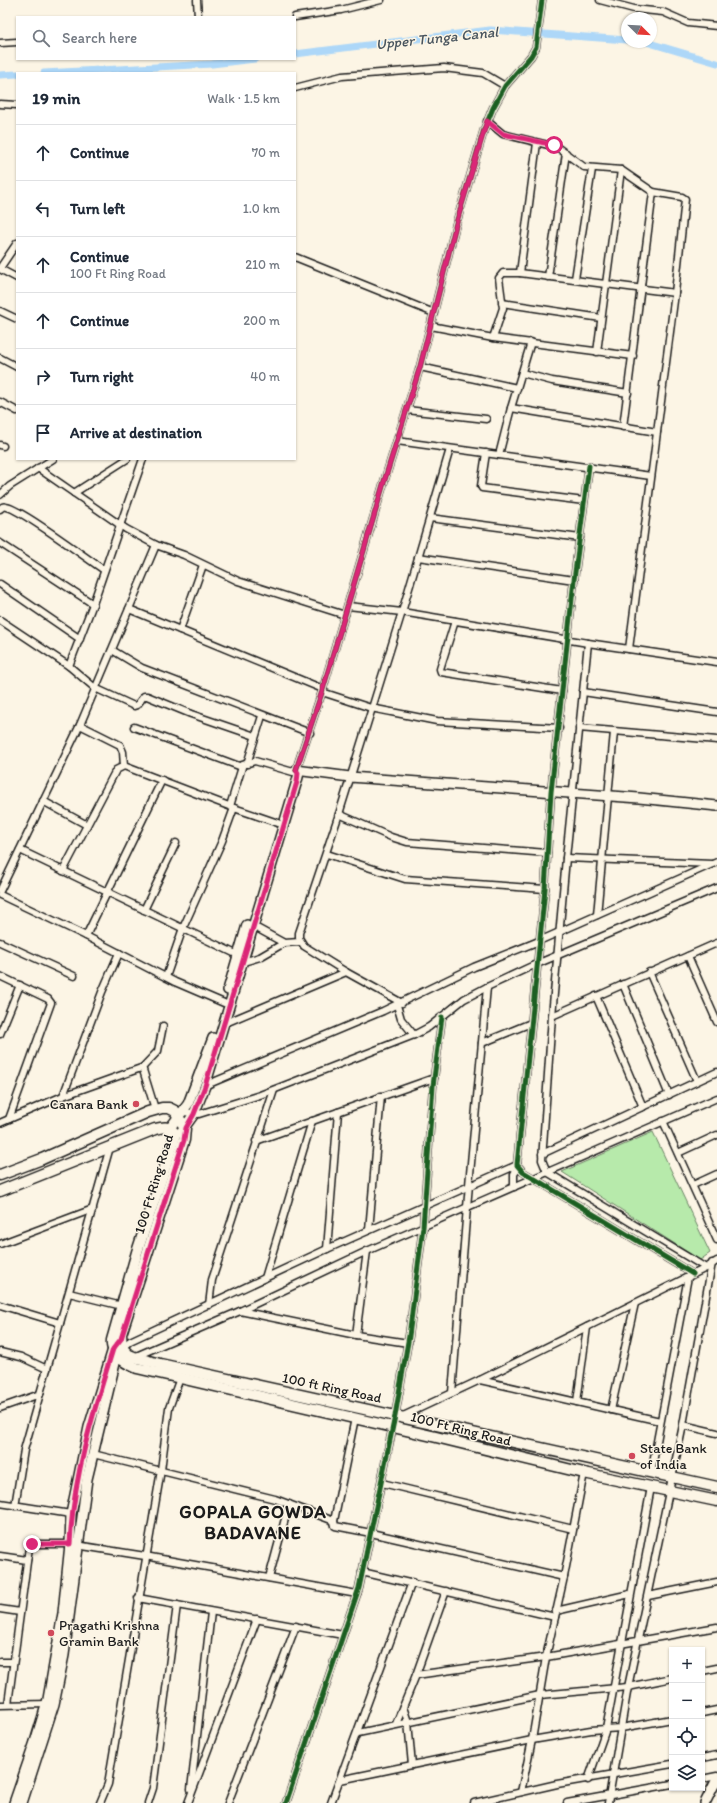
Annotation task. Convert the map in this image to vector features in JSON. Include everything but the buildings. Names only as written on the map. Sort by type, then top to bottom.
[{"type":"main road","points":[[295,771],[350,777],[572,793],[717,806]]},
{"type":"main road","points":[[174,1140],[186,1128],[194,1114],[205,1086],[224,1024],[278,823],[295,771]]},
{"type":"main road","points":[[122,1350],[112,1340],[137,1252],[174,1140],[174,1132],[170,1128],[182,1114],[194,1088],[253,926],[297,782],[298,773],[295,771]]},
{"type":"main road","name":"100 Ft Ring Road","points":[[155,1109],[169,1108],[182,1114],[186,1128],[184,1140],[144,1263],[122,1350],[124,1362],[137,1368],[393,1427],[584,1474],[717,1501]]},
{"type":"main road","points":[[0,1175],[42,1159],[155,1109]]},
{"type":"main road","name":"100 Ft Ring Road","points":[[0,1191],[155,1129],[161,1127],[170,1128]]},
{"type":"main road","points":[[22,1803],[50,1704],[74,1545],[87,1479],[122,1350]]},
{"type":"main road","points":[[74,1545],[71,1514],[89,1427],[122,1350]]},
{"type":"main road","name":"100 ft Ring Road","points":[[122,1350],[398,1417],[717,1487]]},
{"type":"main road","points":[[14,1803],[50,1704]]},
{"type":"main road","points":[[705,1803],[717,1779]]},
{"type":"street","points":[[197,0],[198,16]]},
{"type":"street","points":[[296,18],[341,10],[381,0]]},
{"type":"street","points":[[134,727],[244,765],[255,761],[295,771],[310,733],[384,482],[420,367],[456,224],[487,121],[505,86],[531,56],[536,47],[542,0]]},
{"type":"street","points":[[600,0],[624,7],[668,14],[688,23],[717,26]]},
{"type":"street","points":[[0,43],[16,42]]},
{"type":"street","points":[[296,88],[342,76],[439,68],[483,73],[505,86]]},
{"type":"street","points":[[0,104],[16,105]]},
{"type":"street","points":[[487,121],[503,134],[537,143],[554,145],[582,166],[592,169],[621,170],[653,192],[685,199],[675,293],[628,649]]},
{"type":"street","points":[[520,273],[537,143]]},
{"type":"street","points":[[548,276],[566,153]]},
{"type":"street","points":[[575,279],[592,169]]},
{"type":"street","points":[[597,352],[621,170]]},
{"type":"street","points":[[623,427],[653,192]]},
{"type":"street","points":[[16,244],[0,268],[16,277]]},
{"type":"street","points":[[296,257],[434,313]]},
{"type":"street","points":[[492,338],[502,312],[499,281],[500,275],[506,273],[520,273],[575,279],[675,293]]},
{"type":"street","points":[[502,303],[601,318]]},
{"type":"street","points":[[0,311],[16,319]]},
{"type":"street","points":[[431,326],[492,338],[633,356]]},
{"type":"street","points":[[498,454],[531,342]]},
{"type":"street","points":[[0,358],[16,366]]},
{"type":"street","points":[[420,367],[517,388]]},
{"type":"street","points":[[522,373],[552,381],[628,393]]},
{"type":"street","points":[[0,402],[16,410]]},
{"type":"street","points":[[511,408],[657,432]]},
{"type":"street","points":[[407,410],[486,419]]},
{"type":"street","points":[[397,441],[589,466],[651,476]]},
{"type":"street","points":[[400,1004],[304,946],[300,942],[299,934],[327,854],[402,612],[450,449]]},
{"type":"street","points":[[486,453],[481,486],[482,488],[584,501]]},
{"type":"street","points":[[0,495],[10,486],[51,460]]},
{"type":"street","points":[[74,493],[125,460]]},
{"type":"street","points":[[69,666],[80,639],[143,460]]},
{"type":"street","points":[[514,1187],[514,1174],[518,1166],[545,889],[551,792],[574,580],[589,466]]},
{"type":"street","points":[[38,468],[120,525],[156,545],[238,581],[345,616]]},
{"type":"street","points":[[0,509],[7,507],[32,521],[104,570]]},
{"type":"street","points":[[430,518],[580,538]]},
{"type":"street","points":[[0,542],[92,604]]},
{"type":"street","points":[[0,891],[80,725],[156,545]]},
{"type":"street","points":[[418,557],[574,580]]},
{"type":"street","points":[[180,630],[203,565]]},
{"type":"street","points":[[0,584],[80,639]]},
{"type":"street","points":[[348,606],[402,612],[568,640],[717,662]]},
{"type":"street","points":[[129,609],[323,690],[371,708],[452,723],[559,728]]},
{"type":"street","points":[[0,620],[69,666],[95,688],[136,706],[144,696],[147,696],[255,736]]},
{"type":"street","points":[[455,622],[440,672],[562,690]]},
{"type":"street","points":[[588,643],[557,956],[542,1154],[543,1164],[547,1172],[706,1268]]},
{"type":"street","points":[[112,650],[142,668],[262,716],[310,733]]},
{"type":"street","points":[[583,692],[717,712]]},
{"type":"street","points":[[166,977],[183,928],[222,841],[244,765],[262,716]]},
{"type":"street","points":[[80,725],[120,745],[123,752],[124,766]]},
{"type":"street","points":[[579,728],[717,740]]},
{"type":"street","points":[[598,915],[614,732]]},
{"type":"street","points":[[63,871],[116,770],[124,766],[278,823]]},
{"type":"street","points":[[86,936],[162,780]]},
{"type":"street","points":[[43,801],[87,825]]},
{"type":"street","points":[[339,814],[391,837],[407,842],[547,853]]},
{"type":"street","points":[[144,910],[176,843]]},
{"type":"street","points":[[20,850],[183,928],[241,958],[260,957],[284,943],[300,942]]},
{"type":"street","points":[[327,854],[405,879],[545,889]]},
{"type":"street","points":[[566,858],[715,863]]},
{"type":"street","points":[[194,1088],[205,1086],[400,1004],[474,967],[560,932],[715,863]]},
{"type":"street","points":[[182,1114],[194,1114],[212,1110],[274,1090],[414,1035],[429,1027],[464,999],[487,987],[537,964],[717,888]]},
{"type":"street","points":[[0,895],[119,952],[166,977],[224,1003]]},
{"type":"street","points":[[253,926],[284,943]]},
{"type":"street","points":[[0,942],[74,976]]},
{"type":"street","points":[[552,1016],[717,943]]},
{"type":"street","points":[[63,1096],[119,952]]},
{"type":"street","points":[[688,956],[717,1022]]},
{"type":"street","points":[[224,1024],[346,972]]},
{"type":"street","points":[[649,972],[697,1081]]},
{"type":"street","points":[[0,976],[48,999],[51,1003],[9,1118]]},
{"type":"street","points":[[623,984],[670,1095]]},
{"type":"street","points":[[0,1034],[3,1019],[20,985]]},
{"type":"street","points":[[452,1393],[466,1207],[487,987]]},
{"type":"street","points":[[596,996],[643,1107]]},
{"type":"street","points":[[400,1004],[401,1019],[414,1035]]},
{"type":"street","points":[[286,1803],[357,1594],[393,1427],[398,1417],[423,1227],[434,1078],[442,1017]]},
{"type":"street","points":[[482,1043],[531,1023]]},
{"type":"street","points":[[0,1123],[63,1096],[142,1068],[158,1050],[163,1026]]},
{"type":"street","points":[[142,1068],[155,1109]]},
{"type":"street","points":[[542,1154],[717,1072]]},
{"type":"street","points":[[256,1141],[434,1078]]},
{"type":"street","points":[[209,1304],[212,1280],[256,1141],[274,1090]]},
{"type":"street","points":[[370,1230],[381,1096]]},
{"type":"street","points":[[122,1350],[240,1311],[367,1251],[717,1098]]},
{"type":"street","points":[[327,1249],[338,1112]]},
{"type":"street","points":[[265,1278],[312,1121]]},
{"type":"street","points":[[663,1121],[717,1240]]},
{"type":"street","points":[[678,1153],[717,1135]]},
{"type":"street","points":[[15,1506],[22,1462],[110,1147]]},
{"type":"street","points":[[518,1166],[690,1276]]},
{"type":"street","points":[[122,1350],[130,1341],[327,1249],[518,1166]]},
{"type":"street","points":[[693,1185],[717,1174]]},
{"type":"street","points":[[0,1244],[93,1210]]},
{"type":"street","points":[[356,1335],[367,1251]]},
{"type":"street","points":[[398,1417],[480,1380],[706,1268],[714,1262]]},
{"type":"street","points":[[608,1803],[607,1796],[628,1687],[683,1425],[714,1262]]},
{"type":"street","points":[[651,1473],[660,1421],[690,1276]]},
{"type":"street","points":[[69,1293],[122,1306]]},
{"type":"street","points":[[611,1410],[635,1303]]},
{"type":"street","points":[[0,1305],[60,1323]]},
{"type":"street","points":[[240,1311],[356,1335],[408,1343]]},
{"type":"street","points":[[577,1402],[587,1327]]},
{"type":"street","points":[[0,1352],[21,1358],[47,1369]]},
{"type":"street","points":[[492,1374],[499,1385]]},
{"type":"street","points":[[100,1803],[108,1784],[169,1408],[180,1378]]},
{"type":"street","points":[[480,1380],[660,1421]]},
{"type":"street","points":[[0,1408],[40,1394]]},
{"type":"street","points":[[354,1418],[334,1521],[335,1526],[338,1528],[371,1533],[564,1577]]},
{"type":"street","points":[[683,1425],[717,1433]]},
{"type":"street","points":[[93,1454],[289,1504],[334,1521]]},
{"type":"street","points":[[521,1792],[532,1740],[546,1657],[564,1577],[584,1474]]},
{"type":"street","points":[[382,1483],[573,1529]]},
{"type":"street","points":[[588,1780],[606,1729],[651,1487]]},
{"type":"street","points":[[0,1503],[71,1514]]},
{"type":"street","points":[[269,1578],[289,1504]]},
{"type":"street","points":[[8,1704],[29,1547],[32,1544],[74,1545],[145,1556],[357,1594]]},
{"type":"street","points":[[0,1556],[28,1560]]},
{"type":"street","points":[[362,1572],[555,1614],[630,1594]]},
{"type":"street","points":[[332,1803],[412,1582]]},
{"type":"street","points":[[648,1596],[717,1582]]},
{"type":"street","points":[[396,1724],[446,1591]]},
{"type":"street","points":[[138,1598],[343,1635]]},
{"type":"street","points":[[148,1803],[153,1788],[177,1605]]},
{"type":"street","points":[[0,1609],[20,1612]]},
{"type":"street","points":[[189,1801],[212,1612]]},
{"type":"street","points":[[189,1801],[257,1619]]},
{"type":"street","points":[[228,1803],[296,1626]]},
{"type":"street","points":[[416,1674],[546,1657],[717,1627]]},
{"type":"street","points":[[0,1662],[13,1662]]},
{"type":"street","points":[[705,1671],[717,1668]]},
{"type":"street","points":[[358,1733],[540,1695],[613,1689],[669,1679]]},
{"type":"street","points":[[0,1704],[50,1704]]},
{"type":"street","points":[[403,1707],[408,1722],[412,1765]]},
{"type":"street","points":[[705,1712],[717,1710]]},
{"type":"street","points":[[340,1780],[532,1740],[591,1730],[621,1728],[669,1720]]},
{"type":"street","points":[[705,1757],[717,1755]]},
{"type":"street","points":[[474,1803],[521,1792],[669,1765]]},
{"type":"street","points":[[705,1778],[717,1776]]},
{"type":"street","points":[[567,1803],[585,1802],[607,1796],[669,1785]]},
{"type":"green space","points":[[653,1132],[710,1253],[700,1260],[562,1172]]},
{"type":"waterway","name":"Upper Tunga Canal","points":[[296,54],[490,30],[621,40]]},
{"type":"waterway","name":"Upper Tunga Canal","points":[[657,45],[717,63]]},
{"type":"waterway","name":"Upper Tunga Canal","points":[[63,72],[212,64],[246,60]]},
{"type":"waterway","name":"Upper Tunga Canal","points":[[0,75],[16,74]]},
{"type":"cycle path","points":[[296,770],[322,692],[384,482],[420,367],[456,224],[484,130],[493,108],[505,86],[531,56],[536,47],[542,0]]},
{"type":"cycle path","points":[[589,466],[574,580],[551,792],[545,889],[517,1165],[523,1172],[693,1274]]},
{"type":"cycle path","points":[[286,1803],[359,1588],[395,1416],[409,1336],[423,1227],[433,1086],[442,1017]]},
{"type":"place","name":"Canara Bank","points":[[136,1104]]},
{"type":"place","name":"State Bank of India","points":[[632,1456]]},
{"type":"place","name":"Pragathi Krishna Gramin Bank","points":[[51,1633]]},
{"type":"district","name":"GOPALA GOWDA BADAVANE","points":[[253,1522]]},
{"type":"route","points":[[32,1544],[70,1544],[71,1514],[89,1427],[113,1349],[117,1342],[121,1339],[121,1334],[184,1140],[185,1131],[194,1114],[205,1086],[239,976],[297,782],[298,773],[296,770],[310,733],[384,482],[420,367],[456,224],[487,121],[503,134],[537,143],[554,145]]}]
